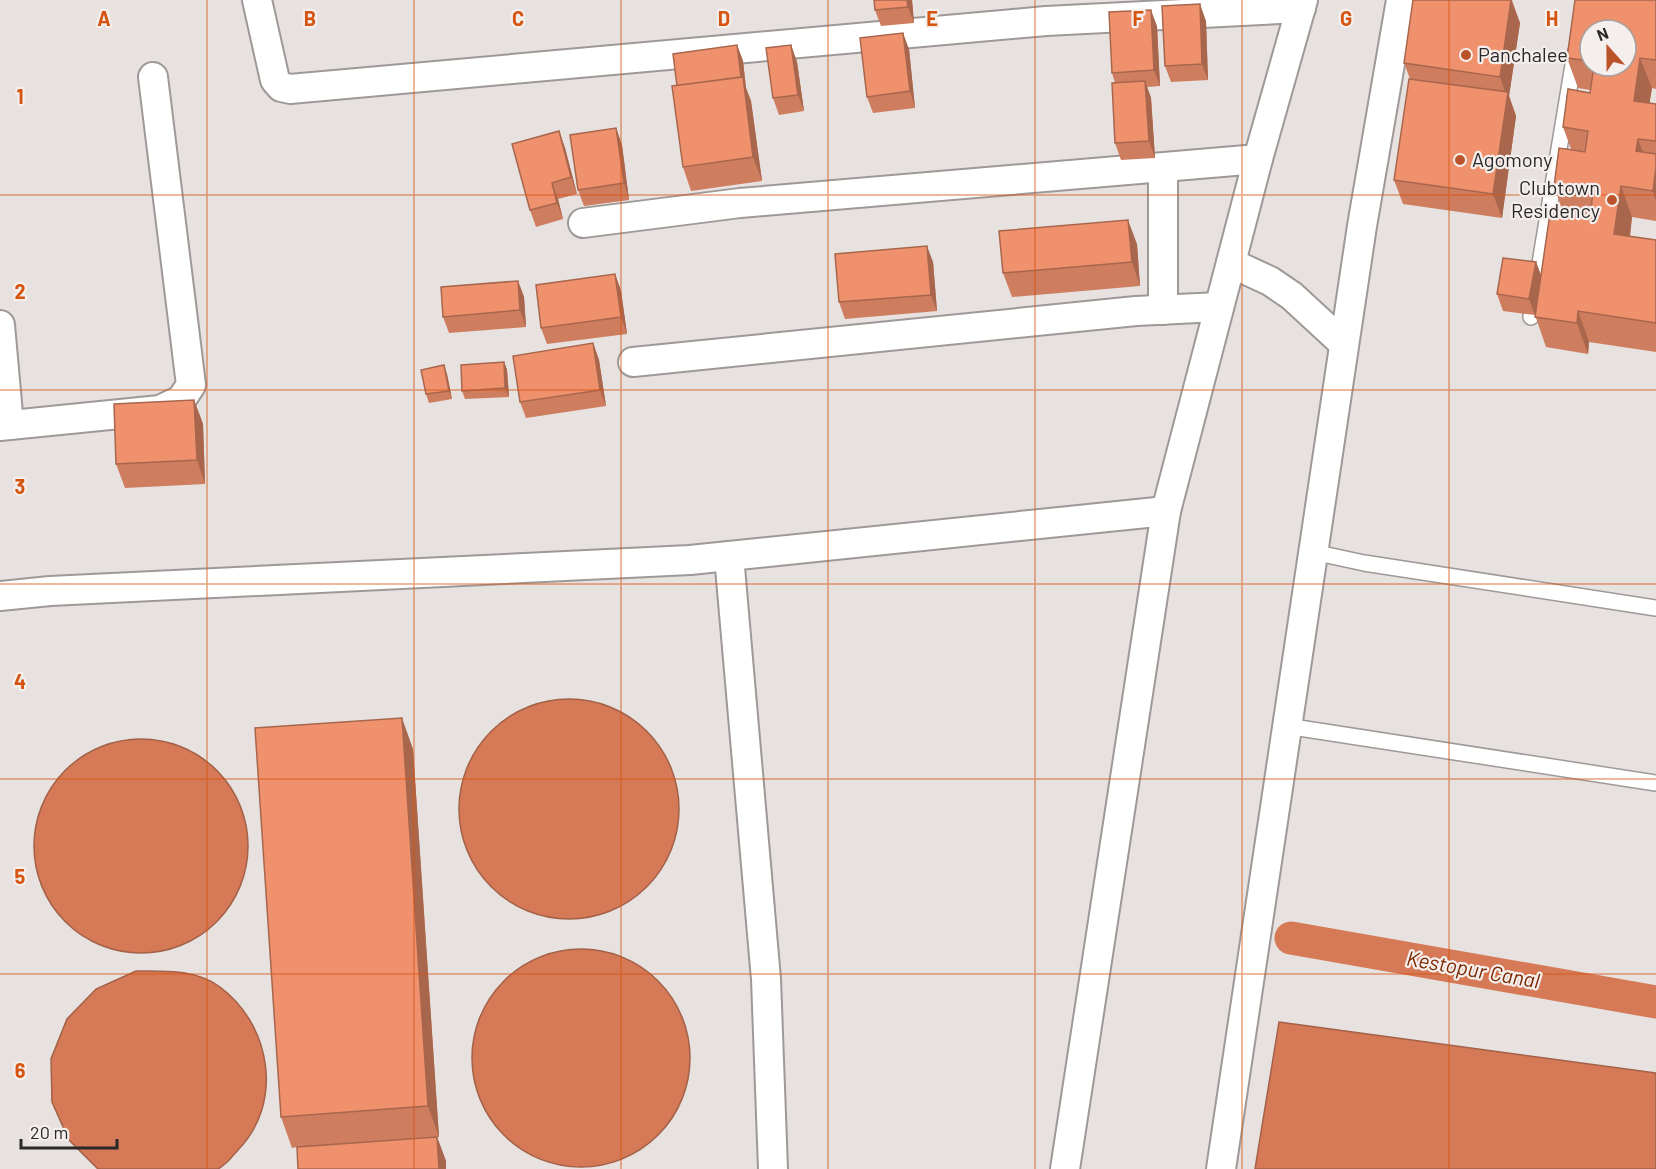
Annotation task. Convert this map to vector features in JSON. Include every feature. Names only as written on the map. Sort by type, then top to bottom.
[{"type":"street","points":[[257,0],[275,80],[281,87],[290,89],[1046,21],[1302,4],[1258,159],[1166,511],[1065,1169]]},
{"type":"street","points":[[1221,1169],[1296,728],[1322,554],[1344,344],[1401,0]]},
{"type":"street","points":[[0,325],[4,425],[160,410],[180,400],[191,384],[153,77]]},
{"type":"street","points":[[583,223],[740,203],[1258,159]]},
{"type":"street","points":[[1163,168],[1163,310]]},
{"type":"street","points":[[1231,263],[1270,281],[1292,296],[1344,344]]},
{"type":"street","points":[[633,362],[1163,310],[1219,307]]},
{"type":"street","points":[[0,596],[50,591],[729,556],[1166,511]]},
{"type":"street","points":[[729,556],[766,979],[773,1169]]},
{"type":"lane","points":[[1531,317],[1578,35]]},
{"type":"lane","points":[[1322,554],[1364,563],[1656,608]]},
{"type":"lane","points":[[1296,728],[1656,783]]},
{"type":"shaded area","points":[[569,699],[590,701],[621,712],[647,731],[666,757],[677,788],[679,809],[677,830],[666,861],[647,887],[621,906],[590,917],[569,919],[548,917],[517,906],[491,887],[472,861],[461,830],[459,809],[461,788],[472,757],[491,731],[517,712],[548,701]]},
{"type":"shaded area","points":[[130,739],[152,739],[172,743],[192,751],[217,770],[236,795],[244,815],[248,846],[244,877],[236,897],[217,922],[192,941],[172,949],[152,953],[130,953],[110,949],[90,941],[58,914],[46,897],[38,877],[34,857],[34,835],[38,815],[46,795],[73,763],[90,751],[110,743]]},
{"type":"shaded area","points":[[581,949],[602,951],[623,957],[641,967],[658,981],[672,998],[682,1016],[688,1037],[690,1058],[688,1079],[682,1100],[672,1118],[658,1135],[641,1149],[623,1159],[602,1165],[581,1167],[560,1165],[539,1159],[521,1149],[504,1135],[490,1118],[480,1100],[474,1079],[472,1058],[474,1037],[480,1016],[490,998],[504,981],[521,967],[539,957],[560,951]]},
{"type":"shaded area","points":[[136,971],[180,972],[211,981],[237,1003],[251,1022],[260,1043],[265,1065],[266,1088],[262,1110],[253,1131],[231,1158],[218,1169],[98,1169],[69,1140],[52,1102],[51,1059],[67,1019],[96,989]]},
{"type":"shaded area","points":[[1279,1022],[1656,1073],[1656,1169],[1255,1169]]},
{"type":"building","points":[[874,0],[907,0],[908,7],[875,10]]},
{"type":"building","name":"Panchalee","points":[[1413,0],[1511,0],[1500,77],[1404,63]]},
{"type":"building","name":"Clubtown Residency","points":[[1575,0],[1656,0],[1656,60],[1640,58],[1638,72],[1638,18],[1578,18],[1578,59],[1567,58]]},
{"type":"building","points":[[1200,4],[1202,64],[1165,66],[1162,6]]},
{"type":"building","points":[[1151,10],[1154,70],[1112,73],[1109,12]]},
{"type":"building","points":[[903,33],[910,91],[867,97],[860,38]]},
{"type":"building","points":[[737,45],[741,77],[677,86],[673,54]]},
{"type":"building","points":[[791,45],[798,95],[773,98],[766,48]]},
{"type":"building","points":[[743,77],[753,157],[683,167],[672,86]]},
{"type":"building","name":"Clubtown Residency","points":[[1592,78],[1637,78],[1634,101],[1656,104],[1656,141],[1638,139],[1636,151],[1656,154],[1653,191],[1621,186],[1614,234],[1656,240],[1656,323],[1578,311],[1577,323],[1535,317],[1550,213],[1590,218],[1593,192],[1554,186],[1559,148],[1585,152],[1588,131],[1563,127],[1568,89],[1590,93]]},
{"type":"building","name":"Agomony","points":[[1409,79],[1508,92],[1493,194],[1394,180]]},
{"type":"building","points":[[1145,81],[1149,141],[1115,143],[1112,83]]},
{"type":"building","points":[[616,128],[624,183],[578,190],[570,135]]},
{"type":"building","points":[[559,131],[571,177],[552,183],[557,203],[530,210],[512,144]]},
{"type":"building","points":[[1128,220],[1132,262],[1003,273],[999,231]]},
{"type":"building","points":[[927,246],[931,295],[839,302],[835,254]]},
{"type":"building","points":[[1503,258],[1536,262],[1529,299],[1497,294]]},
{"type":"building","points":[[615,274],[621,317],[541,328],[536,285]]},
{"type":"building","points":[[518,281],[520,310],[443,317],[441,287]]},
{"type":"building","points":[[593,343],[600,390],[520,402],[513,356]]},
{"type":"building","points":[[504,362],[505,388],[462,391],[461,365]]},
{"type":"building","points":[[444,365],[449,391],[426,394],[421,370]]},
{"type":"building","points":[[194,400],[197,460],[116,464],[114,404]]},
{"type":"building","points":[[402,718],[428,1106],[281,1117],[255,728]]},
{"type":"building","points":[[437,1137],[439,1169],[298,1169],[297,1147]]},
{"type":"waterway","name":"Kestopur Canal","points":[[1291,938],[1656,1002]]},
{"type":"place","name":"Panchalee","points":[[1466,55]]},
{"type":"place","name":"Agomony","points":[[1460,160]]},
{"type":"place","name":"Clubtown Residency","points":[[1612,200]]}]
